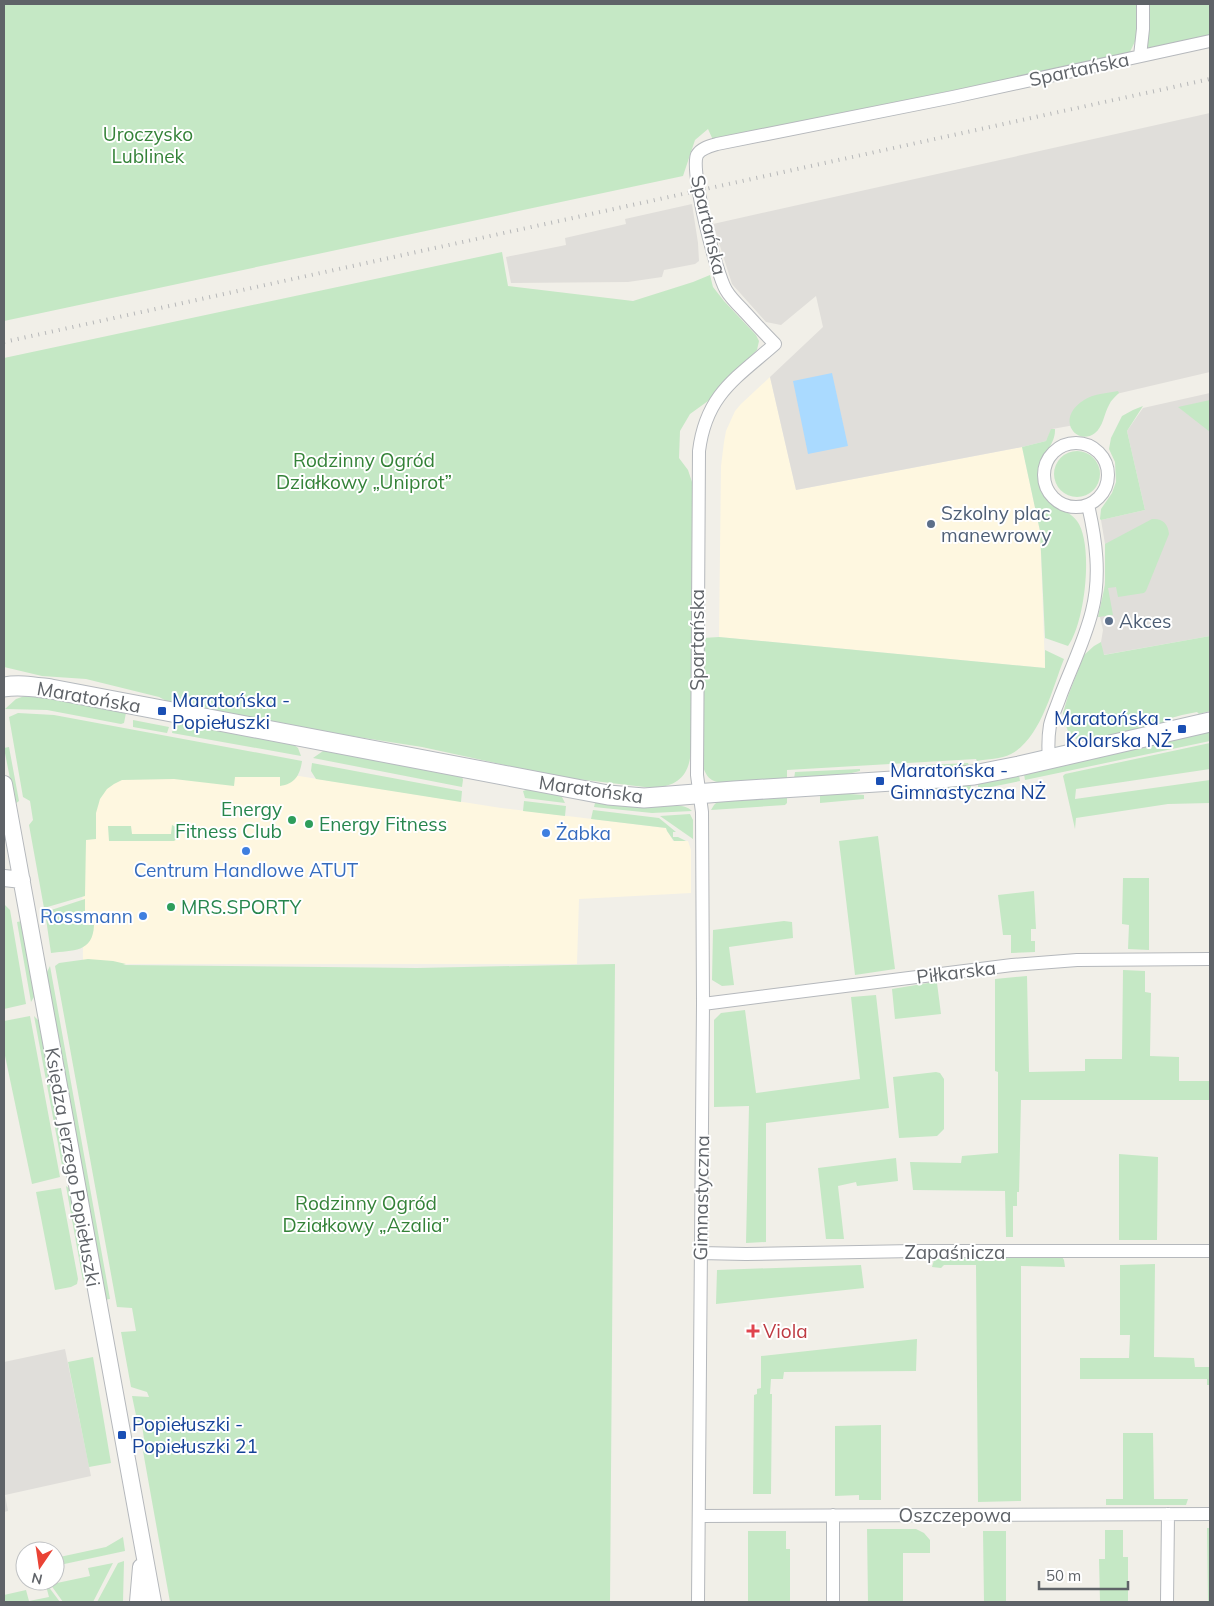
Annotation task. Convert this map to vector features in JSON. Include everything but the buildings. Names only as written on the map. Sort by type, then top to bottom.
[{"type":"main road","name":"Maratońska","points":[[4,687],[13,685],[51,689],[327,743],[614,796],[644,798],[974,775],[1049,760],[1210,722]]},
{"type":"street","points":[[1140,56],[1143,4]]},
{"type":"street","name":"Spartańska","points":[[697,774],[698,498],[701,437],[707,416],[723,391],[775,344],[730,296],[722,281],[699,190],[696,166],[698,154],[704,148],[717,144],[953,97],[1210,41]]},
{"type":"street","points":[[1078,442],[1090,445],[1099,451],[1106,460],[1109,471],[1104,493],[1096,501],[1088,505],[1076,508],[1066,506],[1056,501],[1049,494],[1045,484],[1045,464],[1050,455],[1067,443],[1078,442]]},
{"type":"street","points":[[1049,760],[1048,742],[1052,718],[1084,636],[1094,602],[1097,562],[1094,533],[1088,505]]},
{"type":"street","name":"Gimnastyczna","points":[[697,774],[702,812],[703,1004],[698,1602]]},
{"type":"street","name":"Księdza Jerzego Popiełuszki","points":[[4,784],[153,1602]]},
{"type":"street","points":[[4,878],[22,880]]},
{"type":"street","name":"Piłkarska","points":[[703,1004],[1012,965],[1076,960],[1210,959]]},
{"type":"street","name":"Zapaśnicza","points":[[700,1253],[1210,1251]]},
{"type":"street","points":[[1167,1602],[1168,1514]]},
{"type":"street","name":"Oszczepowa","points":[[699,1516],[1210,1514]]},
{"type":"street","points":[[833,1515],[833,1602]]},
{"type":"street","name":"Księdza Jerzego Popiełuszki","points":[[138,1602],[143,1550]]},
{"type":"shaded area","points":[[1210,113],[1210,372],[1082,402],[1086,423],[1052,429],[1046,441],[796,490],[770,377],[823,327],[816,296],[781,325],[766,322],[732,284],[713,224]]},
{"type":"shaded area","points":[[692,204],[699,261],[695,264],[664,270],[662,277],[628,282],[511,283],[506,257],[566,245],[565,238],[626,224],[625,219]]},
{"type":"shaded area","points":[[770,377],[796,490],[1022,447],[1040,531],[1045,668],[719,637],[721,466],[726,431],[735,411]]},
{"type":"shaded area","name":"Akces","points":[[1210,393],[1210,636],[1103,655],[1101,642],[1103,630],[1100,617],[1098,617],[1104,594],[1106,566],[1101,520],[1145,510],[1127,431],[1143,408]]},
{"type":"shaded area","points":[[242,770],[299,776],[501,808],[666,828],[673,841],[688,841],[691,850],[691,893],[579,899],[577,964],[131,964],[83,966],[82,838],[98,795],[118,779]]},
{"type":"shaded area","points":[[65,1349],[91,1476],[5,1495],[8,1511],[4,1512],[4,1362]]},
{"type":"green space","name":"Uroczysko Lublinek","points":[[4,4],[1137,4],[1137,37],[1130,52],[1120,56],[713,140],[708,129],[695,140],[683,176],[4,321]]},
{"type":"green space","points":[[1148,4],[1210,4],[1210,36],[1146,51]]},
{"type":"green space","name":"Rodzinny Ogród Działkowy „Uniprot”","points":[[502,252],[508,286],[633,301],[710,275],[713,287],[756,335],[759,341],[757,350],[708,401],[690,414],[680,431],[679,458],[688,470],[692,482],[691,748],[686,772],[682,777],[670,785],[653,788],[560,777],[422,747],[178,707],[159,697],[86,679],[42,676],[4,667],[4,358]]},
{"type":"green space","points":[[1118,391],[1119,393],[1110,403],[1098,430],[1088,436],[1076,434],[1070,422],[1075,407],[1092,396]]},
{"type":"green space","points":[[1210,400],[1210,432],[1178,407]]},
{"type":"green space","points":[[1143,406],[1127,431],[1145,510],[1101,520],[1101,509],[1112,493],[1116,482],[1115,462],[1109,449],[1111,438],[1122,416]]},
{"type":"green space","points":[[1051,429],[1055,429],[1054,436],[1039,467],[1039,485],[1046,499],[1067,512],[1077,521],[1082,532],[1085,547],[1086,565],[1083,602],[1074,635],[1068,646],[1045,638],[1040,531],[1022,447],[1046,441]]},
{"type":"green space","points":[[1077,451],[1090,455],[1096,461],[1100,474],[1096,487],[1090,493],[1077,497],[1064,493],[1058,487],[1054,474],[1058,461],[1064,455]]},
{"type":"green space","points":[[1152,519],[1159,519],[1164,522],[1169,534],[1146,591],[1144,593],[1118,597],[1116,587],[1108,588],[1113,615],[1098,617],[1105,585],[1105,544]]},
{"type":"green space","points":[[1210,636],[1210,711],[1182,715],[1164,720],[1165,725],[1090,742],[1076,739],[1068,731],[1063,719],[1063,713],[1068,696],[1084,655],[1094,646],[1101,642],[1104,655]]},
{"type":"green space","points":[[719,637],[1045,668],[1045,650],[1064,659],[1038,725],[1021,747],[1007,756],[977,761],[976,759],[787,770],[787,780],[726,783],[712,780],[707,776],[703,767],[703,638]]},
{"type":"green space","points":[[30,694],[126,713],[124,723],[47,710],[5,709],[16,699]]},
{"type":"green space","points":[[18,713],[54,715],[302,761],[296,778],[280,786],[280,777],[235,777],[234,786],[174,779],[122,780],[114,784],[107,789],[100,799],[96,813],[96,839],[86,840],[85,896],[44,908],[29,825],[33,820],[30,801],[23,797],[9,717]]},
{"type":"green space","points":[[133,720],[169,727],[167,733],[133,727]]},
{"type":"green space","points":[[174,722],[294,745],[298,748],[301,756],[172,733]]},
{"type":"green space","points":[[1210,730],[1210,741],[1025,780],[1024,774]]},
{"type":"green space","points":[[1210,743],[1210,769],[1076,789],[1075,799],[1210,780],[1210,803],[1168,804],[1076,818],[1075,829],[1063,776],[1065,774]]},
{"type":"green space","points":[[9,747],[19,801],[15,804],[4,748]]},
{"type":"green space","points":[[328,750],[462,776],[462,787],[313,758]]},
{"type":"green space","points":[[312,763],[462,791],[461,802],[316,779],[311,771]]},
{"type":"green space","points":[[968,763],[970,768],[951,770],[904,767],[905,766]]},
{"type":"green space","points":[[860,769],[860,771],[835,776],[794,779],[795,772]]},
{"type":"green space","points":[[1019,775],[1020,781],[981,789],[978,787],[978,782]]},
{"type":"green space","points":[[971,784],[969,791],[914,796],[910,792],[934,786]]},
{"type":"green space","points":[[532,788],[561,795],[565,803],[525,798],[523,791]]},
{"type":"green space","points":[[820,792],[864,795],[864,799],[820,803]]},
{"type":"green space","points":[[787,795],[787,803],[785,805],[711,810],[718,801]]},
{"type":"green space","points":[[596,799],[639,806],[680,806],[692,811],[652,813],[594,807]]},
{"type":"green space","points":[[524,801],[566,806],[565,816],[523,811]]},
{"type":"green space","points":[[593,810],[659,818],[676,832],[673,832],[673,837],[686,841],[674,841],[666,828],[591,819]]},
{"type":"green space","points":[[690,814],[693,820],[693,839],[660,816]]},
{"type":"green space","points":[[172,825],[177,832],[177,839],[174,841],[109,841],[108,826],[131,826],[132,834],[171,834]]},
{"type":"green space","points":[[878,836],[895,969],[855,975],[839,841]]},
{"type":"green space","points":[[1123,878],[1149,878],[1149,950],[1128,949],[1129,925],[1122,924]]},
{"type":"green space","points":[[1034,891],[1036,929],[1031,929],[1031,941],[1035,941],[1035,952],[1011,953],[1011,935],[1003,935],[998,895]]},
{"type":"green space","points":[[85,899],[85,925],[94,925],[90,941],[86,945],[74,950],[51,953],[45,912]]},
{"type":"green space","points":[[4,904],[10,910],[26,1004],[4,1009]]},
{"type":"green space","points":[[22,921],[35,993],[31,1002],[17,922]]},
{"type":"green space","points":[[784,921],[792,922],[793,938],[729,947],[734,985],[722,986],[712,980],[713,930]]},
{"type":"green space","name":"Rodzinny Ogród Działkowy „Azalia”","points":[[88,959],[126,964],[123,965],[417,968],[615,964],[610,1602],[170,1602],[141,1440],[144,1439],[142,1425],[138,1425],[132,1396],[149,1397],[147,1392],[131,1387],[121,1332],[136,1331],[132,1308],[117,1307],[55,966],[59,963]]},
{"type":"green space","points":[[50,966],[110,1299],[104,1300],[46,974]]},
{"type":"green space","points":[[1123,970],[1145,971],[1145,992],[1151,993],[1150,1056],[1179,1057],[1179,1081],[1210,1081],[1210,1100],[1021,1100],[1019,1192],[1017,1192],[1017,1206],[1013,1206],[1013,1237],[1006,1237],[1005,1191],[913,1190],[910,1162],[961,1163],[962,1156],[998,1153],[998,1072],[995,1071],[995,979],[1027,976],[1029,1072],[1085,1071],[1085,1059],[1122,1059]]},
{"type":"green space","points":[[937,983],[941,1014],[895,1019],[892,989]]},
{"type":"green space","points":[[876,995],[889,1108],[766,1123],[766,1242],[746,1243],[749,1106],[714,1107],[714,1020],[721,1013],[745,1010],[756,1093],[860,1079],[851,997]]},
{"type":"green space","points":[[30,1016],[60,1177],[32,1184],[4,1051],[4,1021]]},
{"type":"green space","points":[[34,1016],[40,1022],[67,1171],[64,1176]]},
{"type":"green space","points":[[940,1073],[944,1079],[944,1129],[937,1136],[899,1138],[893,1077]]},
{"type":"green space","points":[[1119,1154],[1158,1157],[1157,1240],[1119,1240]]},
{"type":"green space","points":[[896,1158],[898,1181],[857,1186],[856,1182],[838,1186],[844,1239],[826,1239],[818,1168]]},
{"type":"green space","points":[[66,1186],[70,1189],[86,1274],[83,1281]]},
{"type":"green space","points":[[61,1188],[78,1279],[77,1284],[71,1287],[55,1290],[36,1192]]},
{"type":"green space","points":[[942,1257],[1062,1257],[1064,1260],[1065,1267],[1021,1266],[1021,1501],[978,1502],[976,1265],[932,1267],[934,1260]]},
{"type":"green space","points":[[1155,1264],[1154,1357],[1194,1358],[1195,1367],[1210,1367],[1210,1385],[1207,1385],[1207,1379],[1080,1379],[1080,1358],[1129,1358],[1130,1335],[1120,1335],[1120,1265]]},
{"type":"green space","points":[[861,1265],[864,1288],[716,1304],[717,1270]]},
{"type":"green space","points":[[917,1339],[916,1371],[784,1372],[783,1379],[771,1379],[771,1494],[753,1494],[754,1395],[757,1394],[757,1389],[761,1388],[761,1356]]},
{"type":"green space","points":[[93,1357],[111,1463],[89,1467],[68,1362]]},
{"type":"green space","points":[[881,1425],[881,1500],[859,1500],[859,1495],[835,1496],[835,1426]]},
{"type":"green space","points":[[1123,1433],[1153,1433],[1154,1499],[1188,1499],[1186,1505],[1106,1505],[1106,1499],[1123,1499]]},
{"type":"green space","points":[[1207,1528],[1210,1528],[1210,1602],[1208,1602]]},
{"type":"green space","points":[[867,1529],[916,1529],[924,1533],[930,1540],[930,1553],[903,1553],[903,1602],[868,1602]]},
{"type":"green space","points":[[1105,1530],[1123,1530],[1123,1557],[1128,1557],[1128,1602],[1100,1602],[1099,1559],[1105,1559]]},
{"type":"green space","points":[[748,1531],[786,1531],[786,1549],[790,1549],[790,1602],[748,1602]]},
{"type":"green space","points":[[983,1531],[1006,1531],[1006,1602],[984,1602]]},
{"type":"green space","points":[[123,1537],[125,1551],[65,1564],[65,1556],[106,1547]]},
{"type":"green space","points":[[124,1561],[123,1602],[97,1602],[118,1563]]},
{"type":"green space","points":[[113,1563],[93,1602],[63,1602],[55,1591],[65,1591],[65,1581],[90,1576],[88,1568]]},
{"type":"green space","points":[[22,1591],[26,1591],[29,1601],[49,1597],[47,1591],[52,1591],[60,1602],[4,1602],[4,1595]]},
{"type":"water","points":[[832,373],[848,446],[808,454],[793,381]]},
{"type":"railway","points":[[4,342],[1210,79]]},
{"type":"place","name":"Szkolny plac manewrowy","points":[[931,524]]},
{"type":"place","name":"Akces","points":[[1109,621]]},
{"type":"place","name":"Maratońska - Popiełuszki","points":[[162,711]]},
{"type":"place","name":"Maratońska - Kolarska NŻ","points":[[1182,729]]},
{"type":"place","name":"Maratońska - Gimnastyczna NŻ","points":[[880,781]]},
{"type":"place","name":"Energy Fitness Club","points":[[292,820]]},
{"type":"place","name":"Energy Fitness","points":[[309,824]]},
{"type":"place","name":"Żabka","points":[[546,833]]},
{"type":"place","name":"Centrum Handlowe ATUT","points":[[246,851]]},
{"type":"place","name":"MRS.SPORTY","points":[[171,907]]},
{"type":"place","name":"Rossmann","points":[[143,916]]},
{"type":"place","name":"Viola","points":[[753,1331]]},
{"type":"place","name":"Popiełuszki - Popiełuszki 21","points":[[122,1435]]}]
